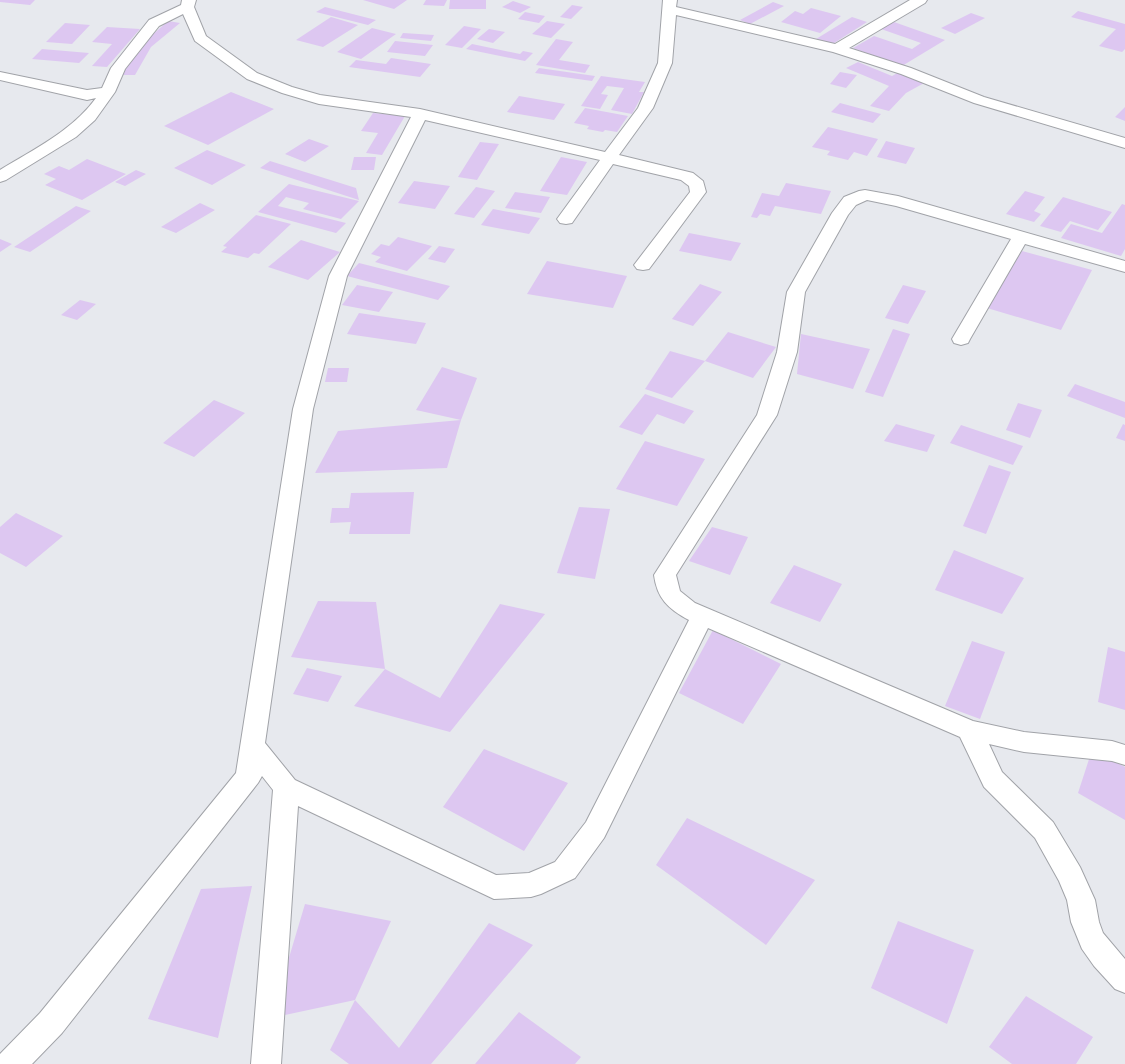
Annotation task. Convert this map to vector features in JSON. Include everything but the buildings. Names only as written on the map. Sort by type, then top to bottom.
[{"type":"street","points":[[838,49],[920,0]]},
{"type":"street","points":[[566,219],[645,108],[665,63],[668,3],[838,49],[906,71],[979,100],[1125,144]]},
{"type":"street","points":[[0,177],[70,134],[90,117],[108,92],[118,68],[154,23],[188,4],[200,38],[252,76],[287,90],[319,98],[420,114],[687,176],[697,184],[698,192],[643,265]]},
{"type":"street","points":[[0,76],[87,95],[108,92]]},
{"type":"street","points":[[11,1064],[51,1023],[249,776],[252,745],[303,409],[338,276],[420,114]]},
{"type":"street","points":[[1125,267],[1020,238],[879,196],[865,195],[850,201],[840,213],[796,292],[787,352],[767,415],[665,575],[666,589],[675,602],[702,616],[969,730],[1024,742],[1112,752],[1125,755]]},
{"type":"street","points":[[961,339],[1020,238]]},
{"type":"street","points":[[252,745],[286,788],[494,887],[531,885],[565,870],[595,830],[702,616]]},
{"type":"street","points":[[969,730],[993,779],[1044,830],[1070,875],[1081,900],[1085,922],[1092,940],[1104,957],[1125,980]]},
{"type":"street","points":[[266,1064],[286,788]]}]
